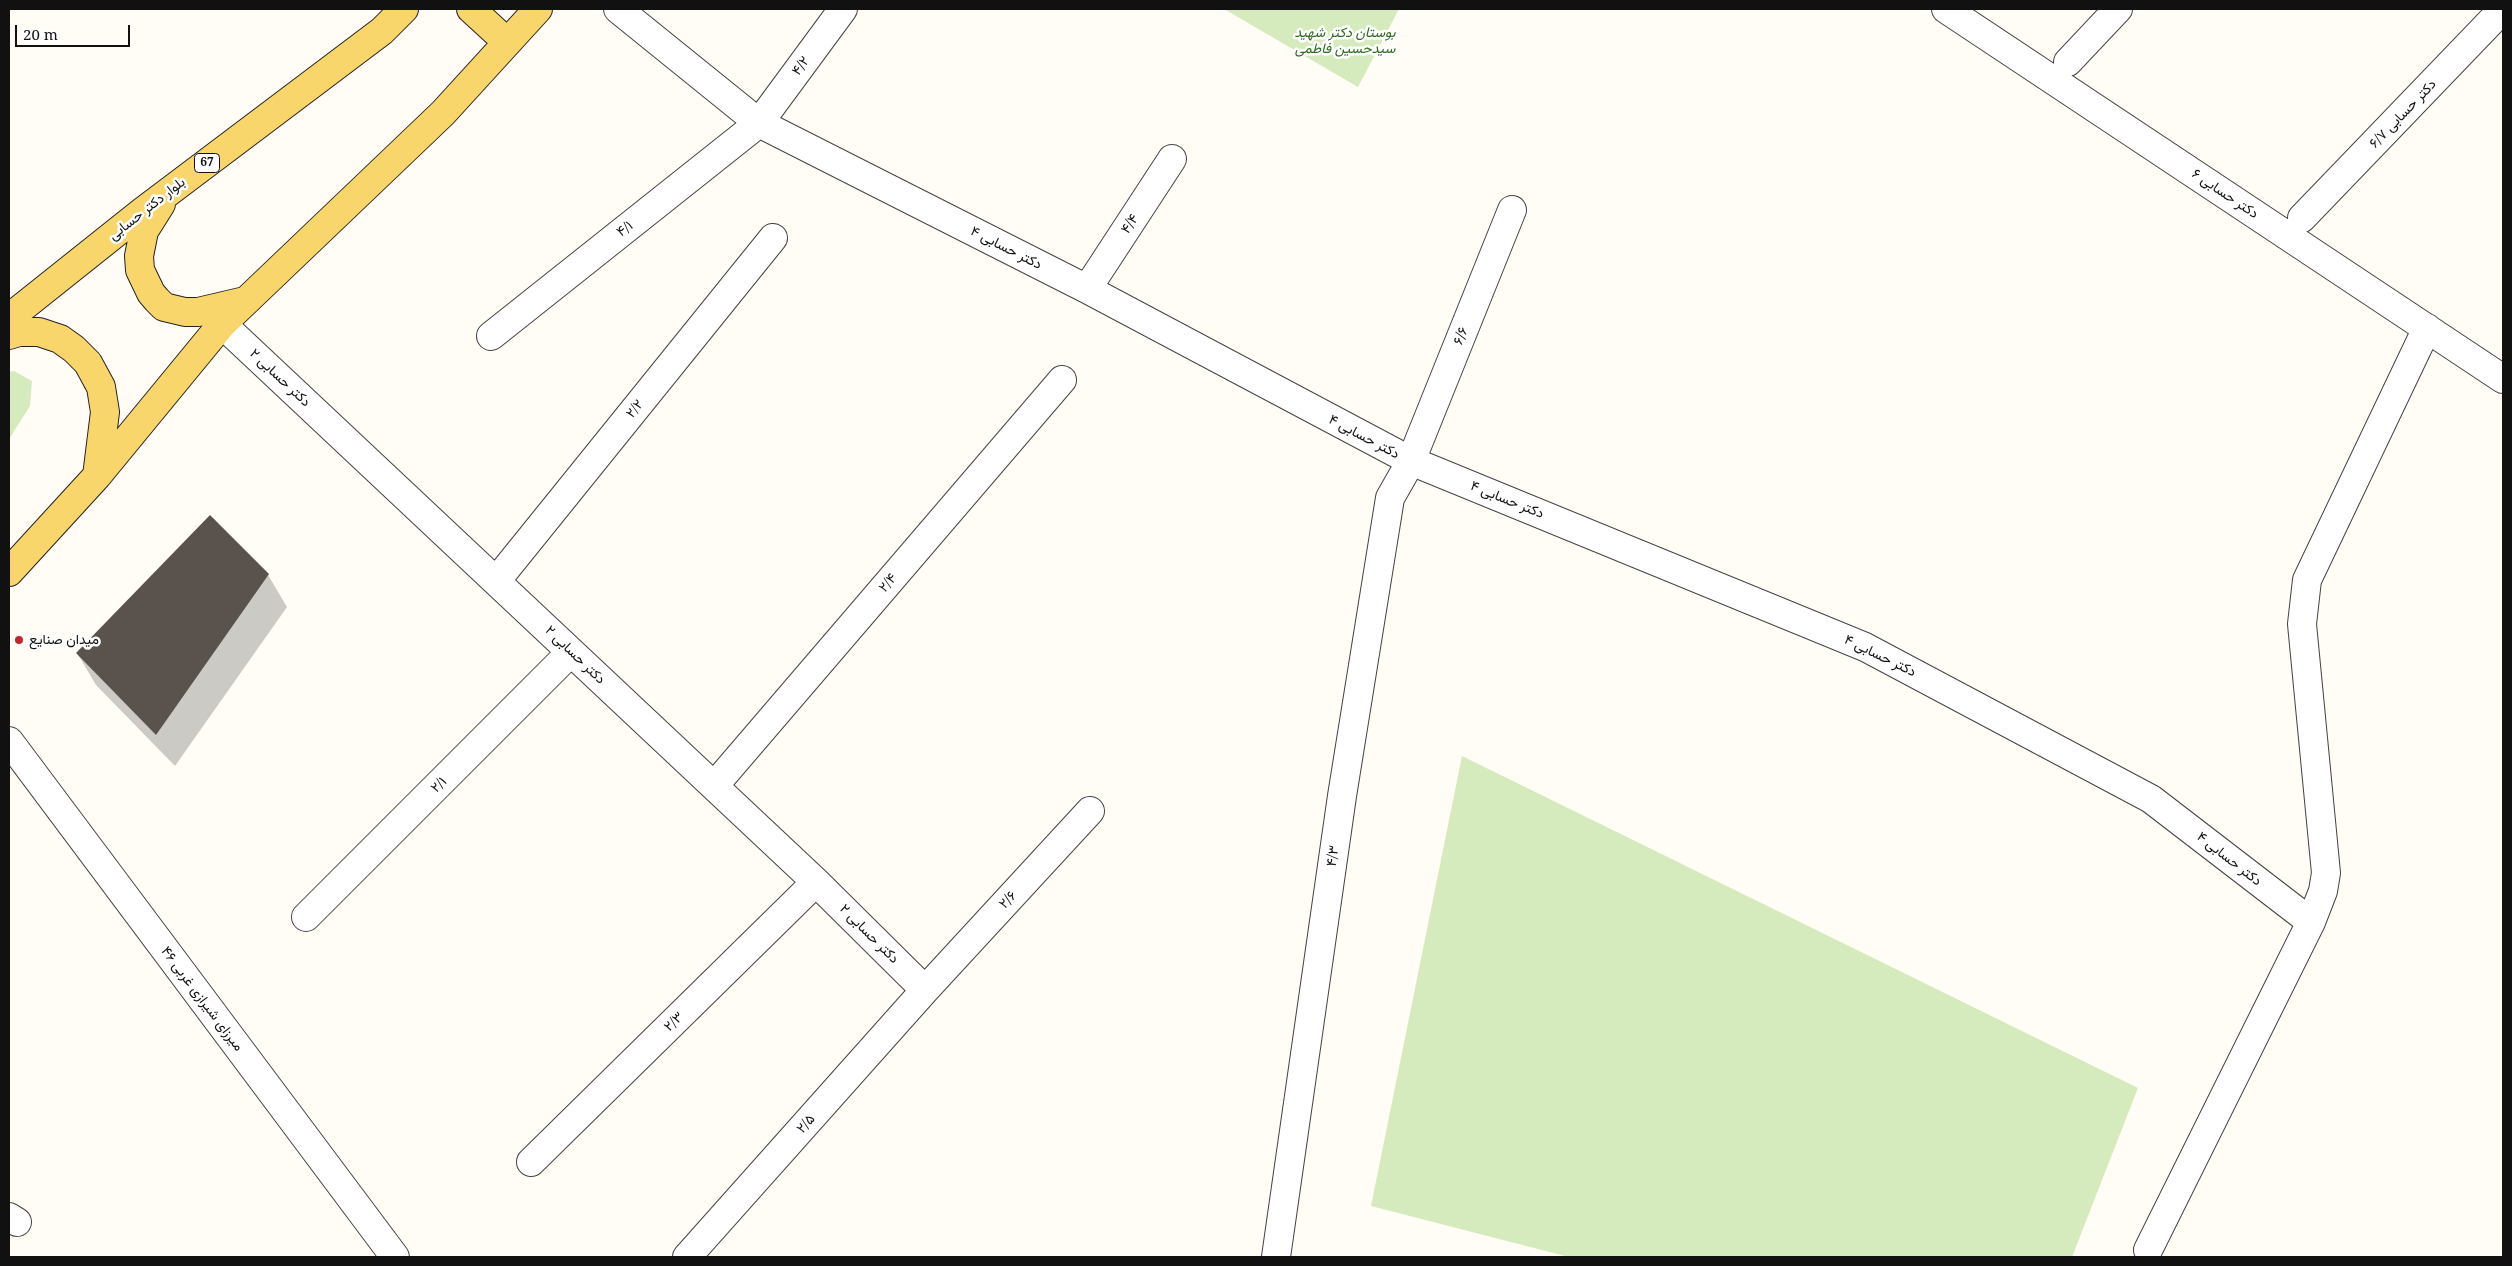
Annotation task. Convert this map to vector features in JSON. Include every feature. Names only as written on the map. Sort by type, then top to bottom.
[{"type":"main road","name":"بلوار دکتر حسابی","points":[[9,318],[174,188],[382,31],[404,9]]},
{"type":"main road","points":[[471,9],[507,42]]},
{"type":"main road","points":[[9,572],[98,476],[222,324],[443,113],[538,9]]},
{"type":"main road","points":[[174,188],[158,208],[140,243],[140,270],[151,294],[164,307],[186,312],[198,312],[245,302]]},
{"type":"main road","points":[[9,335],[19,332],[39,332],[60,339],[74,349],[88,363],[101,386],[105,412],[98,476]]},
{"type":"street","name":"دکتر حسابی ۴","points":[[618,9],[760,123],[1087,289],[1411,462]]},
{"type":"street","name":"۴/۲","points":[[760,123],[843,9]]},
{"type":"street","name":"۶ دکتر حسابی","points":[[1946,9],[2503,379]]},
{"type":"street","points":[[2068,62],[2118,9]]},
{"type":"street","name":"۶/۷ دکتر حسابی","points":[[2302,218],[2503,9]]},
{"type":"street","name":"۴/۱","points":[[491,336],[760,123]]},
{"type":"street","name":"۴/۴","points":[[1087,289],[1172,160]]},
{"type":"street","name":"۶/۶","points":[[1411,462],[1512,210]]},
{"type":"street","name":"۲/۲","points":[[497,580],[773,238]]},
{"type":"street","name":"دکتر حسابی ۲","points":[[222,324],[497,580],[816,882],[925,990]]},
{"type":"street","points":[[2148,1250],[2311,922],[2322,891],[2326,873],[2302,624],[2307,580],[2427,328]]},
{"type":"street","name":"۲/۴","points":[[714,786],[1062,380]]},
{"type":"street","name":"۴ دکتر حسابی","points":[[1411,462],[1865,647],[2151,799],[2311,922]]},
{"type":"street","name":"۴/۳","points":[[1276,1257],[1342,796],[1390,498],[1411,462]]},
{"type":"street","name":"۲/۱","points":[[306,918],[571,652]]},
{"type":"street","name":"میرزای شیرازی غربی ۴۶","points":[[9,741],[395,1257]]},
{"type":"street","name":"۲/۶","points":[[925,990],[1090,811]]},
{"type":"street","name":"۲/۳","points":[[531,1162],[816,882]]},
{"type":"street","name":"۲/۵","points":[[687,1257],[925,990]]},
{"type":"green space","name":"بوستان دکتر شهید سیدحسین فاطمی","points":[[1224,9],[1399,9],[1358,87]]},
{"type":"green space","points":[[14,371],[32,381],[30,406],[9,439],[9,372]]},
{"type":"green space","points":[[1462,756],[2138,1088],[2072,1257],[1569,1257],[1371,1206]]},
{"type":"building","points":[[210,515],[269,574],[156,735],[76,653]]},
{"type":"place","name":"میدان صنایع","points":[[19,640]]}]
